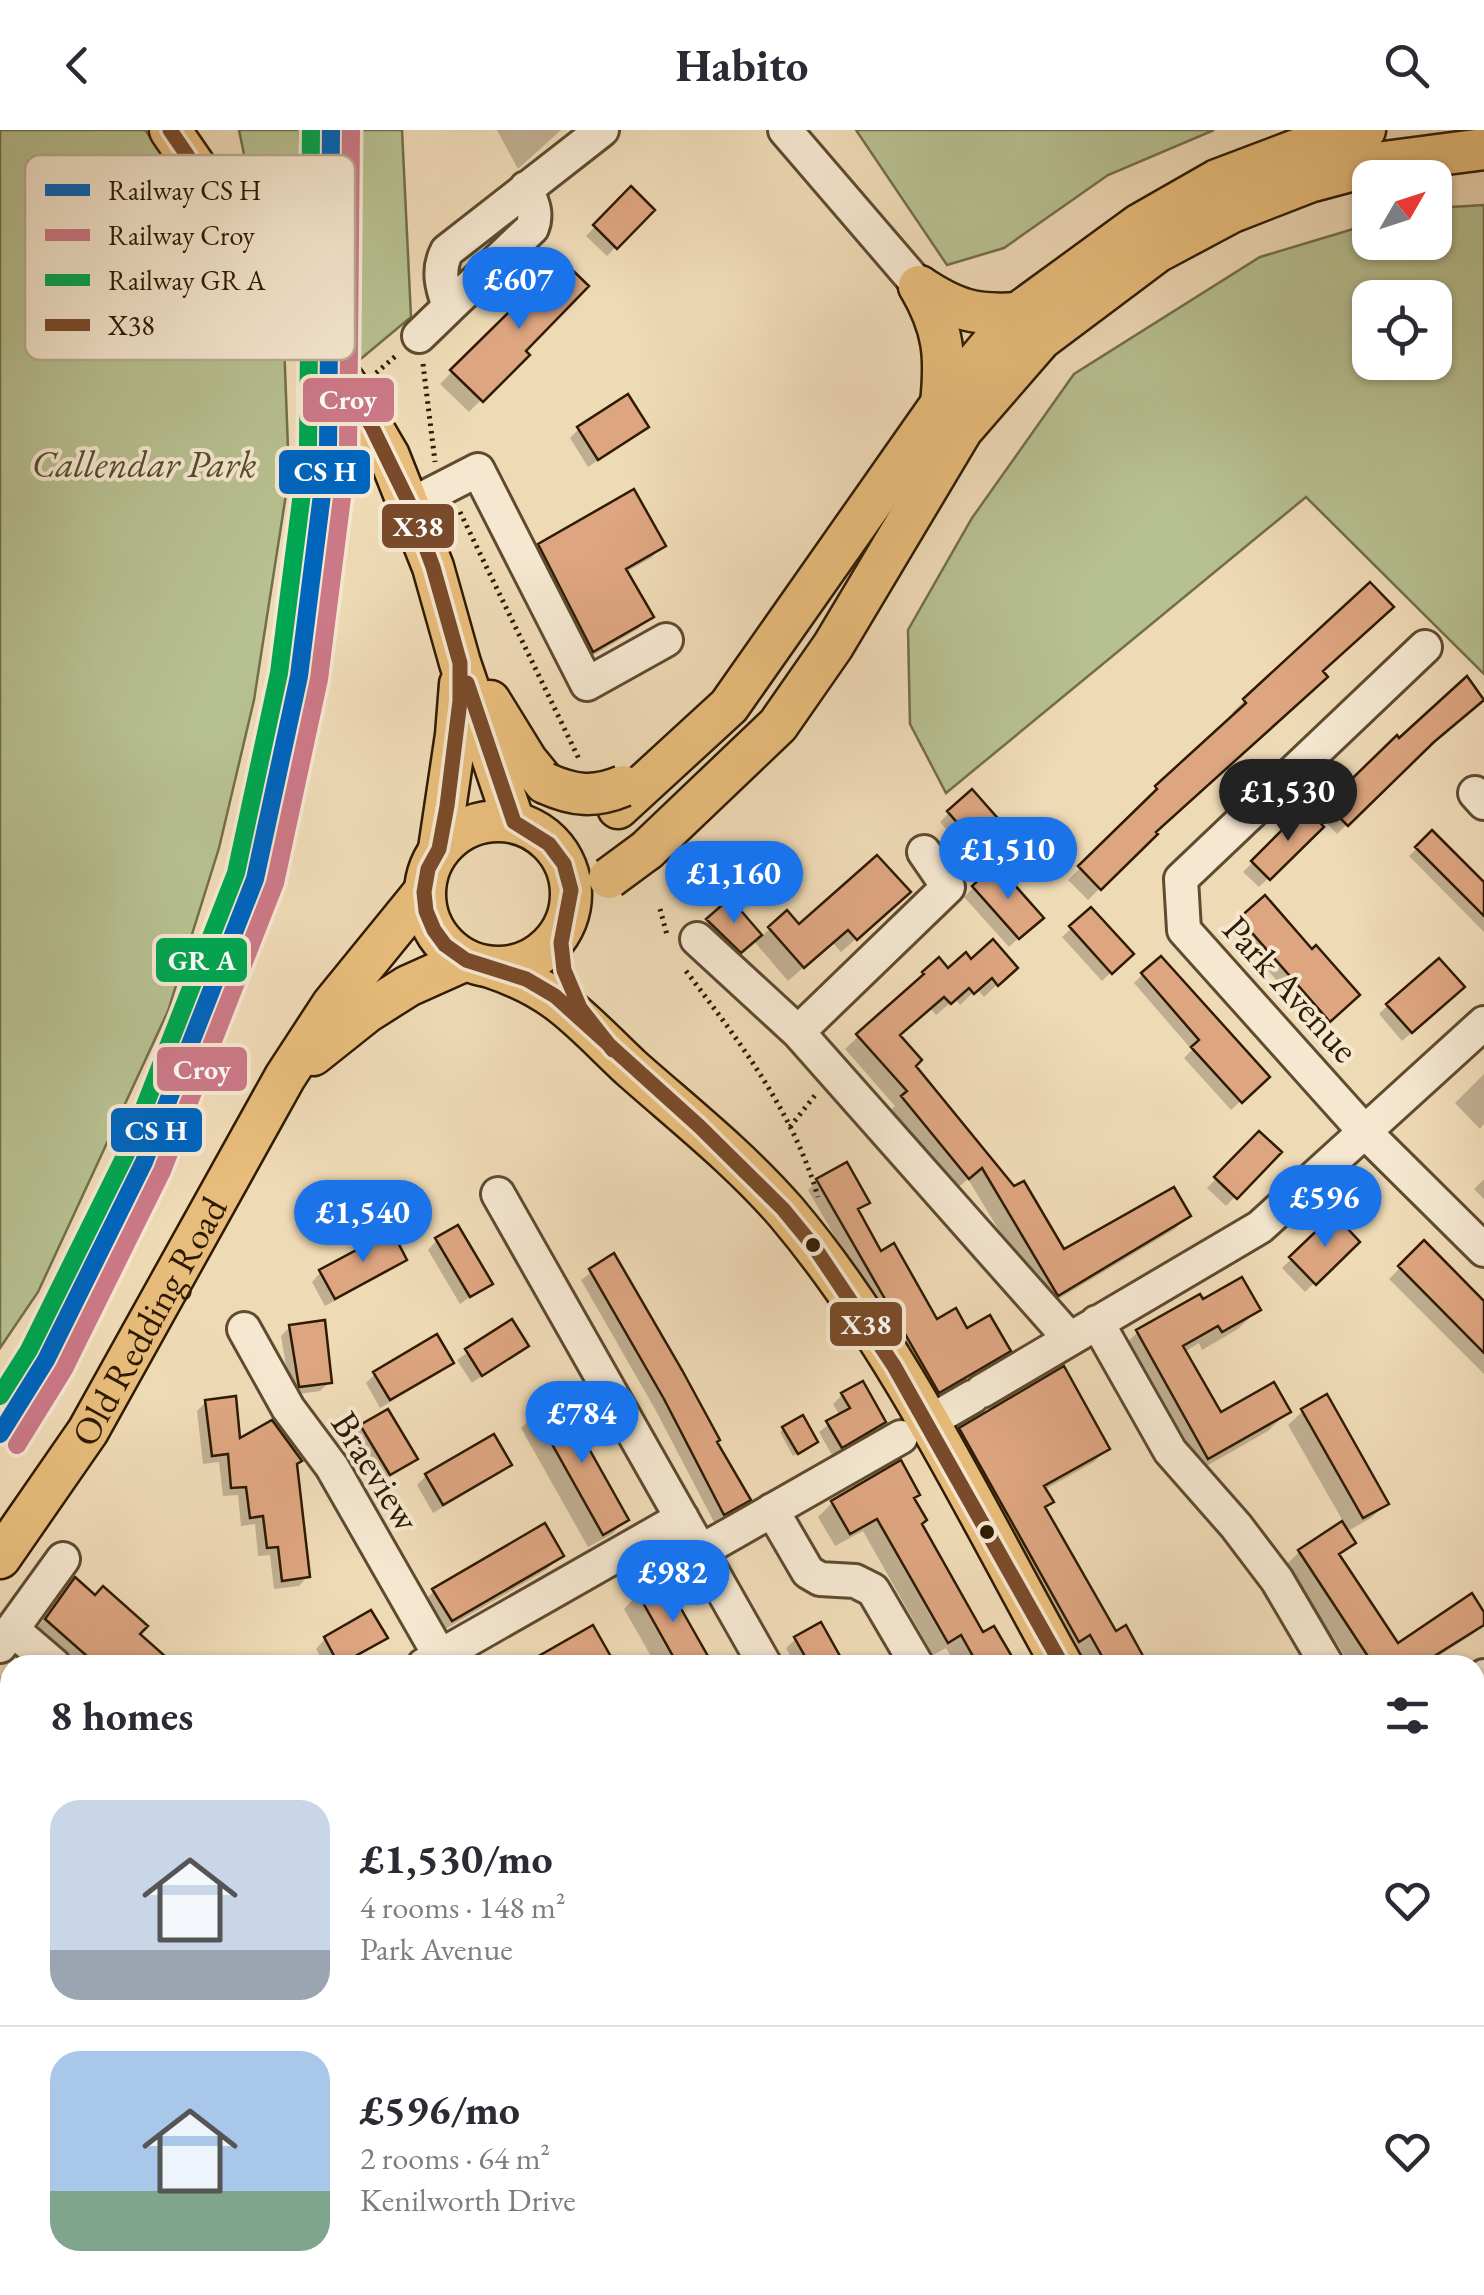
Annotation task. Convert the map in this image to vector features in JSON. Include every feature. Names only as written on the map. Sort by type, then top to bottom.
[{"type":"main road","points":[[170,130],[187,155]]},
{"type":"main road","points":[[1056,1655],[914,1430],[846,1292],[783,1209],[699,1126],[554,996],[526,979],[478,964],[445,945],[426,911],[428,869],[453,835],[474,824],[498,820],[525,826],[576,825],[621,797],[704,732],[752,675],[941,404],[1018,313],[1140,224],[1218,180],[1299,149],[1365,130]]},
{"type":"main road","points":[[478,964],[512,966],[547,948],[566,916],[647,850],[778,725],[833,646],[962,430],[1041,339],[1157,252],[1232,212],[1309,182],[1384,162],[1484,148]]},
{"type":"main road","points":[[919,286],[960,310],[987,316],[1018,313]]},
{"type":"main road","points":[[919,286],[934,312],[942,338],[945,365],[941,404]]},
{"type":"main road","points":[[329,360],[389,456],[410,505],[433,567],[460,664],[525,826],[564,861],[570,878],[561,957],[588,1025]]},
{"type":"main road","points":[[448,622],[503,724],[545,784],[567,793],[621,797]]},
{"type":"main road","points":[[440,849],[456,736],[460,664]]},
{"type":"main road","name":"Old Redding Road","points":[[0,1558],[88,1431],[285,1077],[332,1005],[424,892]]},
{"type":"main road","name":"Old Redding Road","points":[[285,1077],[408,986],[478,964]]},
{"type":"street","points":[[420,336],[449,307],[440,274],[447,251],[602,130]]},
{"type":"street","points":[[785,130],[919,286]]},
{"type":"street","points":[[410,505],[441,475],[478,470],[586,684],[666,640]]},
{"type":"street","name":"Park Avenue","points":[[1425,647],[1180,879],[1184,930],[1365,1132],[1484,1250]]},
{"type":"street","points":[[798,1032],[948,888],[924,852]]},
{"type":"street","points":[[683,949],[798,1032],[832,1072],[1083,1330],[1170,1451],[1277,1580],[1321,1655]]},
{"type":"street","points":[[701,1550],[977,1394],[1260,1227],[1484,1023]]},
{"type":"street","points":[[498,1194],[760,1655]]},
{"type":"street","name":"Braeview","points":[[244,1329],[288,1408],[332,1467],[429,1655]]},
{"type":"street","points":[[772,1510],[808,1572],[820,1579],[855,1581],[873,1590],[911,1655]]},
{"type":"street","points":[[441,1655],[682,1518]]},
{"type":"street","points":[[36,1655],[6,1638],[63,1559]]},
{"type":"path","points":[[352,393],[420,336]]},
{"type":"path","points":[[420,336],[441,475],[584,771]]},
{"type":"path","points":[[660,909],[790,1127],[818,1198]]},
{"type":"path","points":[[790,1127],[832,1072]]},
{"type":"green space","name":"Callendar Park","points":[[0,130],[145,130],[164,155],[25,155],[25,360],[285,360],[289,475],[254,700],[219,848],[168,1011],[38,1292],[0,1348]]},
{"type":"green space","points":[[239,130],[299,130],[300,155],[244,155]]},
{"type":"green space","points":[[344,130],[402,130],[411,317],[357,362],[355,155],[345,155]]},
{"type":"green space","points":[[856,130],[1214,130],[1108,175],[1004,248],[947,265]]},
{"type":"green space","points":[[1484,205],[1484,674],[1306,497],[946,793],[910,724],[908,630],[972,518],[1074,374],[1260,257],[1352,229],[1352,260],[1452,260],[1452,207]]},
{"type":"building","points":[[631,186],[655,210],[617,249],[593,225]]},
{"type":"building","points":[[562,260],[589,286],[483,402],[450,370]]},
{"type":"building","points":[[628,394],[649,427],[598,460],[577,427]]},
{"type":"building","points":[[634,489],[666,546],[626,569],[654,617],[593,652],[538,544]]},
{"type":"building","points":[[1370,582],[1394,607],[1323,671],[1328,677],[1156,832],[1101,890],[1078,866],[1157,789],[1155,786],[1246,703],[1243,699]]},
{"type":"building","points":[[1467,676],[1484,700],[1434,742],[1348,826],[1326,804],[1397,735],[1399,738]]},
{"type":"building","points":[[972,789],[1009,831],[984,853],[947,811]]},
{"type":"building","points":[[1305,807],[1324,827],[1270,880],[1251,861]]},
{"type":"building","points":[[1432,830],[1484,882],[1484,916],[1415,847]]},
{"type":"building","points":[[877,855],[911,892],[857,940],[848,930],[804,968],[768,927],[787,910],[799,924]]},
{"type":"building","points":[[996,864],[1044,918],[1019,939],[972,886]]},
{"type":"building","points":[[1265,895],[1312,949],[1316,945],[1360,995],[1330,1022],[1239,918]]},
{"type":"building","points":[[730,898],[762,935],[741,953],[706,919]]},
{"type":"building","points":[[1091,907],[1134,954],[1112,974],[1069,926]]},
{"type":"building","points":[[993,939],[1018,968],[998,986],[992,978],[974,994],[969,988],[951,1004],[944,997],[900,1035],[922,1060],[916,1066],[1014,1186],[1024,1181],[1064,1249],[1174,1187],[1191,1216],[1058,1296],[982,1168],[969,1179],[901,1096],[907,1091],[856,1034],[939,957],[948,968],[966,952],[971,959]]},
{"type":"building","points":[[1161,956],[1270,1077],[1242,1103],[1191,1047],[1199,1040],[1141,973]]},
{"type":"building","points":[[1439,958],[1465,987],[1412,1033],[1386,1004]]},
{"type":"building","points":[[1259,1131],[1282,1152],[1237,1199],[1214,1177]]},
{"type":"building","points":[[847,1162],[870,1203],[858,1209],[881,1251],[894,1243],[937,1319],[956,1308],[967,1328],[990,1315],[1011,1351],[939,1393],[816,1179]]},
{"type":"building","points":[[1334,1214],[1360,1242],[1316,1285],[1289,1257]]},
{"type":"building","points":[[458,1225],[493,1284],[470,1297],[435,1238]]},
{"type":"building","points":[[392,1231],[407,1260],[335,1299],[319,1270]]},
{"type":"building","points":[[1424,1240],[1484,1301],[1484,1353],[1398,1266]]},
{"type":"building","points":[[614,1253],[751,1500],[724,1515],[664,1399],[589,1269]]},
{"type":"building","points":[[1242,1277],[1261,1310],[1222,1332],[1218,1326],[1183,1346],[1221,1412],[1274,1382],[1291,1412],[1208,1459],[1136,1330],[1200,1294],[1203,1299]]},
{"type":"building","points":[[512,1319],[529,1346],[482,1376],[465,1349]]},
{"type":"building","points":[[325,1320],[332,1383],[299,1387],[289,1325]]},
{"type":"building","points":[[437,1334],[454,1363],[390,1400],[373,1372]]},
{"type":"building","points":[[1064,1366],[1110,1449],[1044,1486],[1054,1502],[1045,1507],[1116,1631],[1126,1625],[1142,1655],[1101,1655],[1090,1635],[1079,1642],[959,1428]]},
{"type":"building","points":[[863,1381],[886,1422],[842,1448],[826,1421],[850,1408],[841,1393]]},
{"type":"building","points":[[1327,1394],[1389,1504],[1363,1518],[1301,1409]]},
{"type":"building","points":[[236,1396],[240,1438],[272,1420],[302,1461],[297,1464],[310,1577],[282,1581],[278,1547],[267,1548],[263,1516],[250,1518],[246,1487],[231,1488],[228,1454],[212,1456],[205,1400]]},
{"type":"building","points":[[560,1397],[629,1520],[603,1535],[534,1412]]},
{"type":"building","points":[[388,1409],[418,1459],[390,1475],[360,1425]]},
{"type":"building","points":[[803,1415],[818,1442],[798,1454],[782,1427]]},
{"type":"building","points":[[494,1434],[512,1465],[443,1505],[425,1474]]},
{"type":"building","points":[[901,1460],[920,1495],[914,1498],[927,1520],[922,1524],[983,1632],[994,1626],[1011,1655],[972,1655],[961,1635],[948,1643],[877,1519],[850,1534],[831,1501]]},
{"type":"building","points":[[1342,1521],[1356,1543],[1339,1554],[1398,1643],[1472,1593],[1484,1612],[1484,1625],[1436,1655],[1367,1655],[1298,1550]]},
{"type":"building","points":[[545,1523],[564,1556],[452,1621],[432,1589]]},
{"type":"building","points":[[75,1577],[95,1595],[103,1586],[148,1626],[140,1634],[164,1655],[86,1655],[45,1619]]},
{"type":"building","points":[[663,1577],[707,1655],[672,1655],[637,1592]]},
{"type":"building","points":[[371,1610],[388,1638],[357,1655],[334,1655],[324,1637]]},
{"type":"building","points":[[821,1622],[839,1655],[804,1655],[794,1637]]},
{"type":"building","points":[[593,1625],[610,1655],[540,1655]]},
{"type":"transit line","name":"X38","points":[[170,130],[187,155]]},
{"type":"transit line","points":[[311,130],[311,155]]},
{"type":"transit line","points":[[331,130],[331,155]]},
{"type":"transit line","points":[[0,1396],[29,1350],[126,1154],[236,873],[279,673],[308,446],[309,360]]},
{"type":"transit line","name":"X38","points":[[327,360],[371,425],[410,505],[433,567],[460,663],[460,701],[447,806],[439,849],[428,869],[424,892],[434,930],[445,945],[466,960],[526,979],[555,996],[699,1126],[783,1209],[815,1248],[894,1366],[1056,1655]]},
{"type":"transit line","points":[[0,1434],[46,1360],[144,1162],[255,879],[299,676],[328,447],[329,360]]},
{"type":"transit line","name":"X38","points":[[467,683],[514,822],[549,844],[564,864],[571,890],[561,943],[564,970],[580,1008],[613,1050]]},
{"type":"rail line","name":"Croy","points":[[351,130],[351,155]]},
{"type":"rail line","name":"Croy","points":[[17,1445],[64,1369],[162,1171],[275,883],[319,679],[348,450],[349,360]]}]
